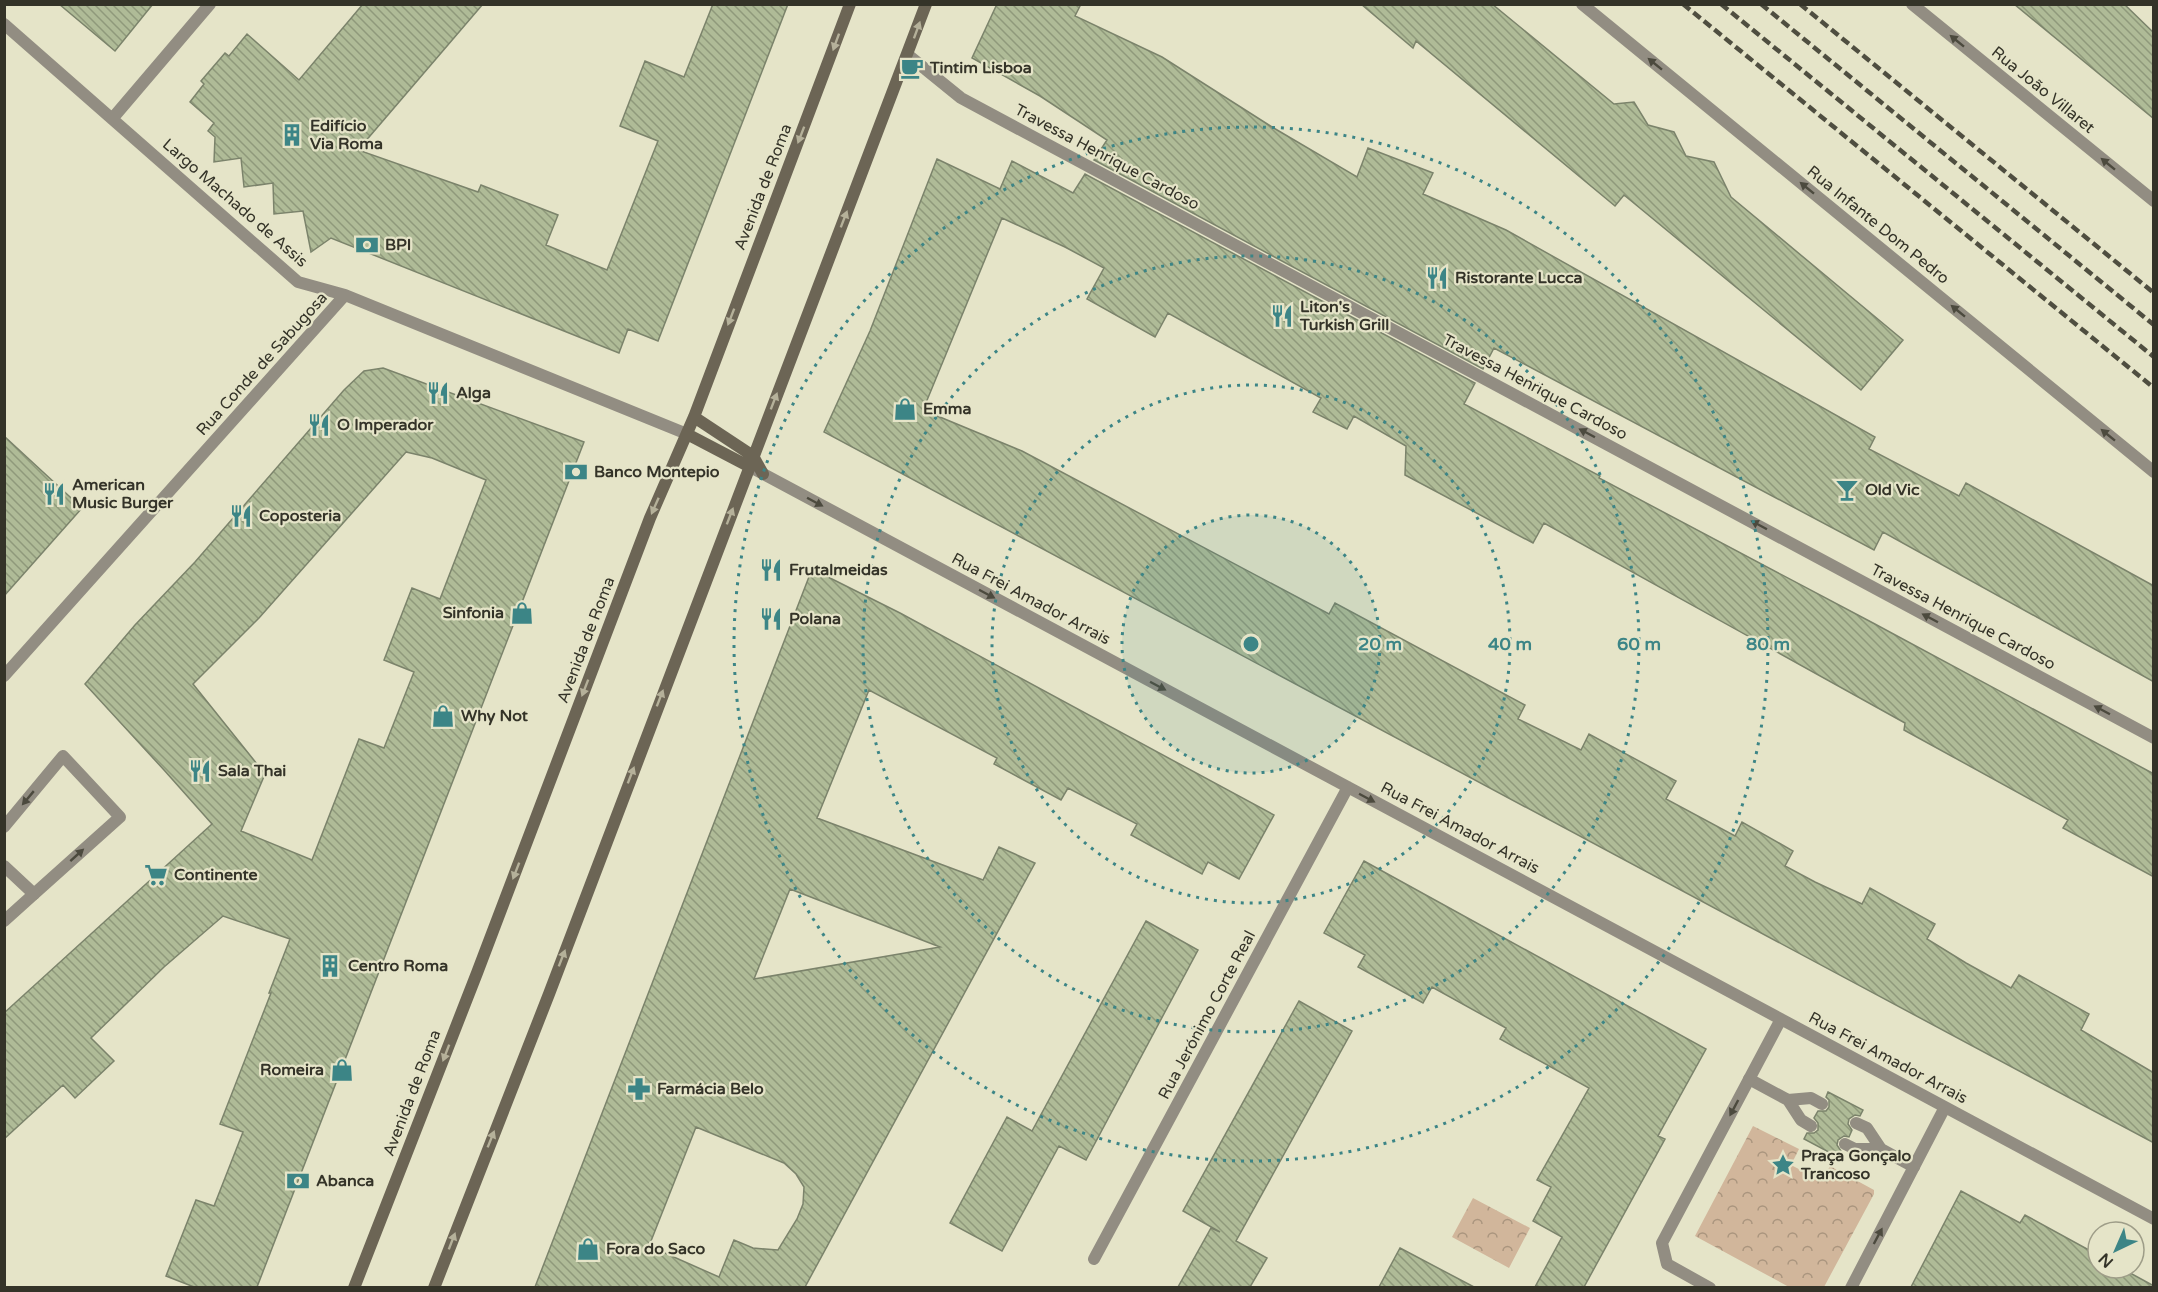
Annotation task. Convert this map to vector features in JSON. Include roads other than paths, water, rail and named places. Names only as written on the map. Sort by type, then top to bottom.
[{"type":"main road","name":"Avenida de Roma","points":[[354,1287],[477,973],[650,518],[694,417],[850,4]]},
{"type":"main road","points":[[434,1287],[549,994],[926,4]]},
{"type":"main road","points":[[694,417],[751,461]]},
{"type":"main road","points":[[687,434],[751,461]]},
{"type":"street","points":[[112,118],[210,4]]},
{"type":"street","name":"Rua Infante Dom Pedro","points":[[1582,4],[2154,472]]},
{"type":"street","name":"Rua João Villaret","points":[[1912,4],[2154,201]]},
{"type":"street","name":"Largo Machado de Assis","points":[[4,24],[298,282],[345,295]]},
{"type":"street","name":"Travessa Henrique Cardoso","points":[[908,55],[961,98],[2154,738]]},
{"type":"street","name":"Rua Conde de Sabugosa","points":[[4,676],[345,295],[687,434]]},
{"type":"street","name":"Rua Frei Amador Arrais","points":[[751,461],[763,474],[2154,1219]]},
{"type":"street","points":[[4,827],[63,756],[120,817],[4,921]]},
{"type":"street","name":"Rua Jerónimo Corte Real","points":[[1094,1259],[1348,788]]},
{"type":"street","points":[[4,866],[34,894]]},
{"type":"street","points":[[1710,1287],[1667,1264],[1662,1243],[1781,1019]]},
{"type":"street","points":[[1749,1079],[1788,1100],[1801,1120],[1811,1126]]},
{"type":"street","points":[[1788,1100],[1811,1098],[1822,1104]]},
{"type":"street","points":[[1851,1287],[1945,1107]]},
{"type":"street","points":[[1856,1123],[1867,1128],[1881,1149],[1914,1167]]},
{"type":"street","points":[[1845,1144],[1855,1149],[1881,1149]]},
{"type":"railway","points":[[1683,4],[2154,388]]},
{"type":"railway","points":[[1721,4],[2154,357]]},
{"type":"railway","points":[[1761,4],[2154,325]]},
{"type":"railway","points":[[1800,4],[2154,293]]},
{"type":"place","name":"Tintim Lisboa","points":[[912,68]]},
{"type":"place","name":"Edifício Via Roma","points":[[292,135]]},
{"type":"place","name":"BPI","points":[[367,245]]},
{"type":"place","name":"Ristorante Lucca","points":[[1437,278]]},
{"type":"place","name":"Liton's Turkish Grill","points":[[1282,316]]},
{"type":"place","name":"Alga","points":[[438,393]]},
{"type":"place","name":"Emma","points":[[905,409]]},
{"type":"place","name":"O Imperador","points":[[319,425]]},
{"type":"place","name":"Banco Montepio","points":[[576,472]]},
{"type":"place","name":"Old Vic","points":[[1847,490]]},
{"type":"place","name":"American Music Burger","points":[[54,494]]},
{"type":"place","name":"Coposteria","points":[[241,516]]},
{"type":"place","name":"Frutalmeidas","points":[[771,570]]},
{"type":"place","name":"Sinfonia","points":[[522,613]]},
{"type":"place","name":"Polana","points":[[771,619]]},
{"type":"place","name":"Why Not","points":[[443,716]]},
{"type":"place","name":"Sala Thai","points":[[200,771]]},
{"type":"place","name":"Continente","points":[[156,875]]},
{"type":"place","name":"Centro Roma","points":[[330,966]]},
{"type":"place","name":"Romeira","points":[[342,1070]]},
{"type":"place","name":"Farmácia Belo","points":[[639,1089]]},
{"type":"place","name":"Praça Gonçalo Trancoso","points":[[1783,1165]]},
{"type":"place","name":"Abanca","points":[[298,1181]]},
{"type":"place","name":"Fora do Saco","points":[[588,1249]]}]
